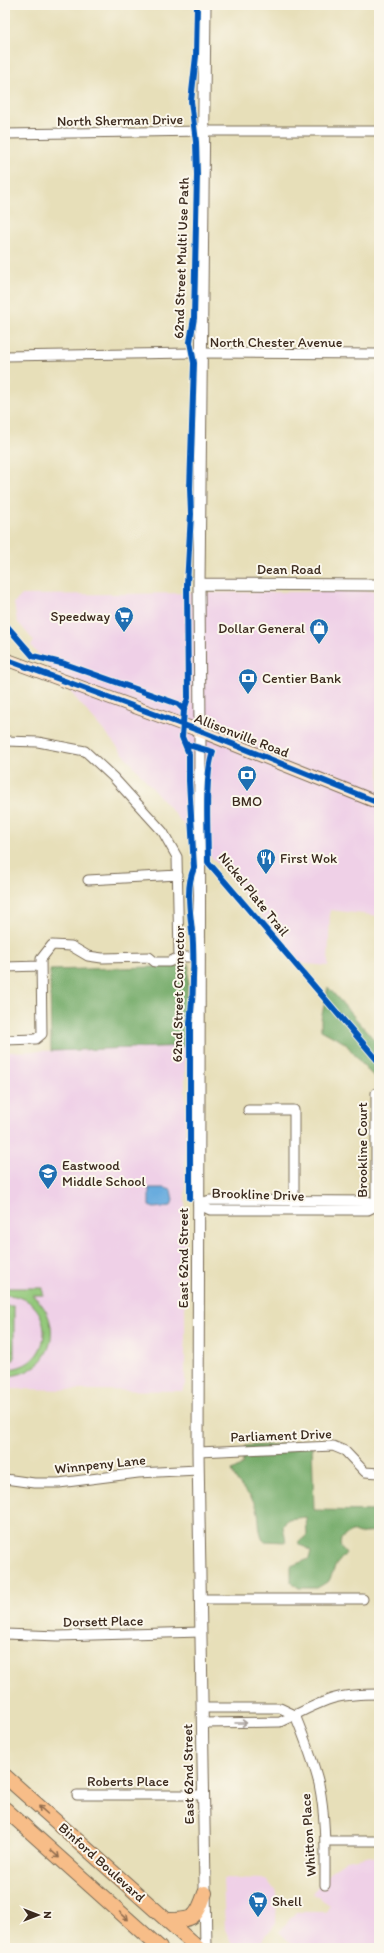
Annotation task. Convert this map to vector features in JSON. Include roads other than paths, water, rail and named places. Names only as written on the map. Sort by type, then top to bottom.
[{"type":"main road","name":"Allisonville Road","points":[[5,659],[200,731],[379,803]]},
{"type":"main road","name":"Binford Boulevard","points":[[5,1776],[198,1948]]},
{"type":"main road","name":"Binford Boulevard","points":[[5,1809],[160,1948]]},
{"type":"main road","points":[[167,1920],[186,1920],[191,1918],[200,1907],[205,1893]]},
{"type":"street","name":"East 62nd Street","points":[[205,5],[199,584],[198,1470],[206,1948]]},
{"type":"street","name":"North Sherman Drive","points":[[5,134],[204,131],[379,131]]},
{"type":"street","name":"North Chester Avenue","points":[[5,356],[379,354]]},
{"type":"street","name":"Dean Road","points":[[199,584],[379,584]]},
{"type":"street","points":[[5,741],[38,742],[85,751],[113,777],[163,832],[177,857],[179,957]]},
{"type":"street","points":[[88,880],[178,875]]},
{"type":"street","points":[[5,1040],[36,1039],[42,1034],[41,959],[52,945],[71,946],[88,956],[102,958],[149,957],[155,962],[169,962],[179,957],[199,957]]},
{"type":"street","points":[[5,967],[41,966]]},
{"type":"street","name":"Brookline Court","points":[[376,1093],[377,1206]]},
{"type":"street","points":[[248,1110],[294,1110],[294,1205]]},
{"type":"street","name":"Brookline Drive","points":[[198,1204],[210,1210],[294,1205],[368,1210],[377,1206]]},
{"type":"street","name":"Parliament Drive","points":[[198,1452],[333,1446],[345,1451],[365,1472],[379,1473]]},
{"type":"street","name":"Winnpeny Lane","points":[[5,1479],[34,1483],[58,1483],[138,1473],[198,1470]]},
{"type":"street","points":[[200,1599],[363,1599]]},
{"type":"street","name":"Dorsett Place","points":[[5,1634],[58,1636],[201,1632]]},
{"type":"street","points":[[202,1723],[280,1722],[334,1697],[379,1694]]},
{"type":"street","points":[[202,1708],[280,1708],[295,1714]]},
{"type":"street","name":"Whitton Place","points":[[295,1714],[307,1743],[319,1786],[325,1840],[325,1885]]},
{"type":"street","name":"Roberts Place","points":[[77,1795],[203,1795]]},
{"type":"street","points":[[325,1840],[379,1841]]},
{"type":"water","points":[[149,1188],[165,1188],[171,1190],[173,1200],[171,1206],[154,1208],[149,1206]]},
{"type":"place","name":"Speedway","points":[[124,633]]},
{"type":"place","name":"Dollar General","points":[[319,645]]},
{"type":"place","name":"Centier Bank","points":[[248,695]]},
{"type":"place","name":"BMO","points":[[247,792]]},
{"type":"place","name":"First Wok","points":[[266,875]]},
{"type":"place","name":"Eastwood Middle School","points":[[48,1190]]},
{"type":"place","name":"Shell","points":[[258,1918]]}]
